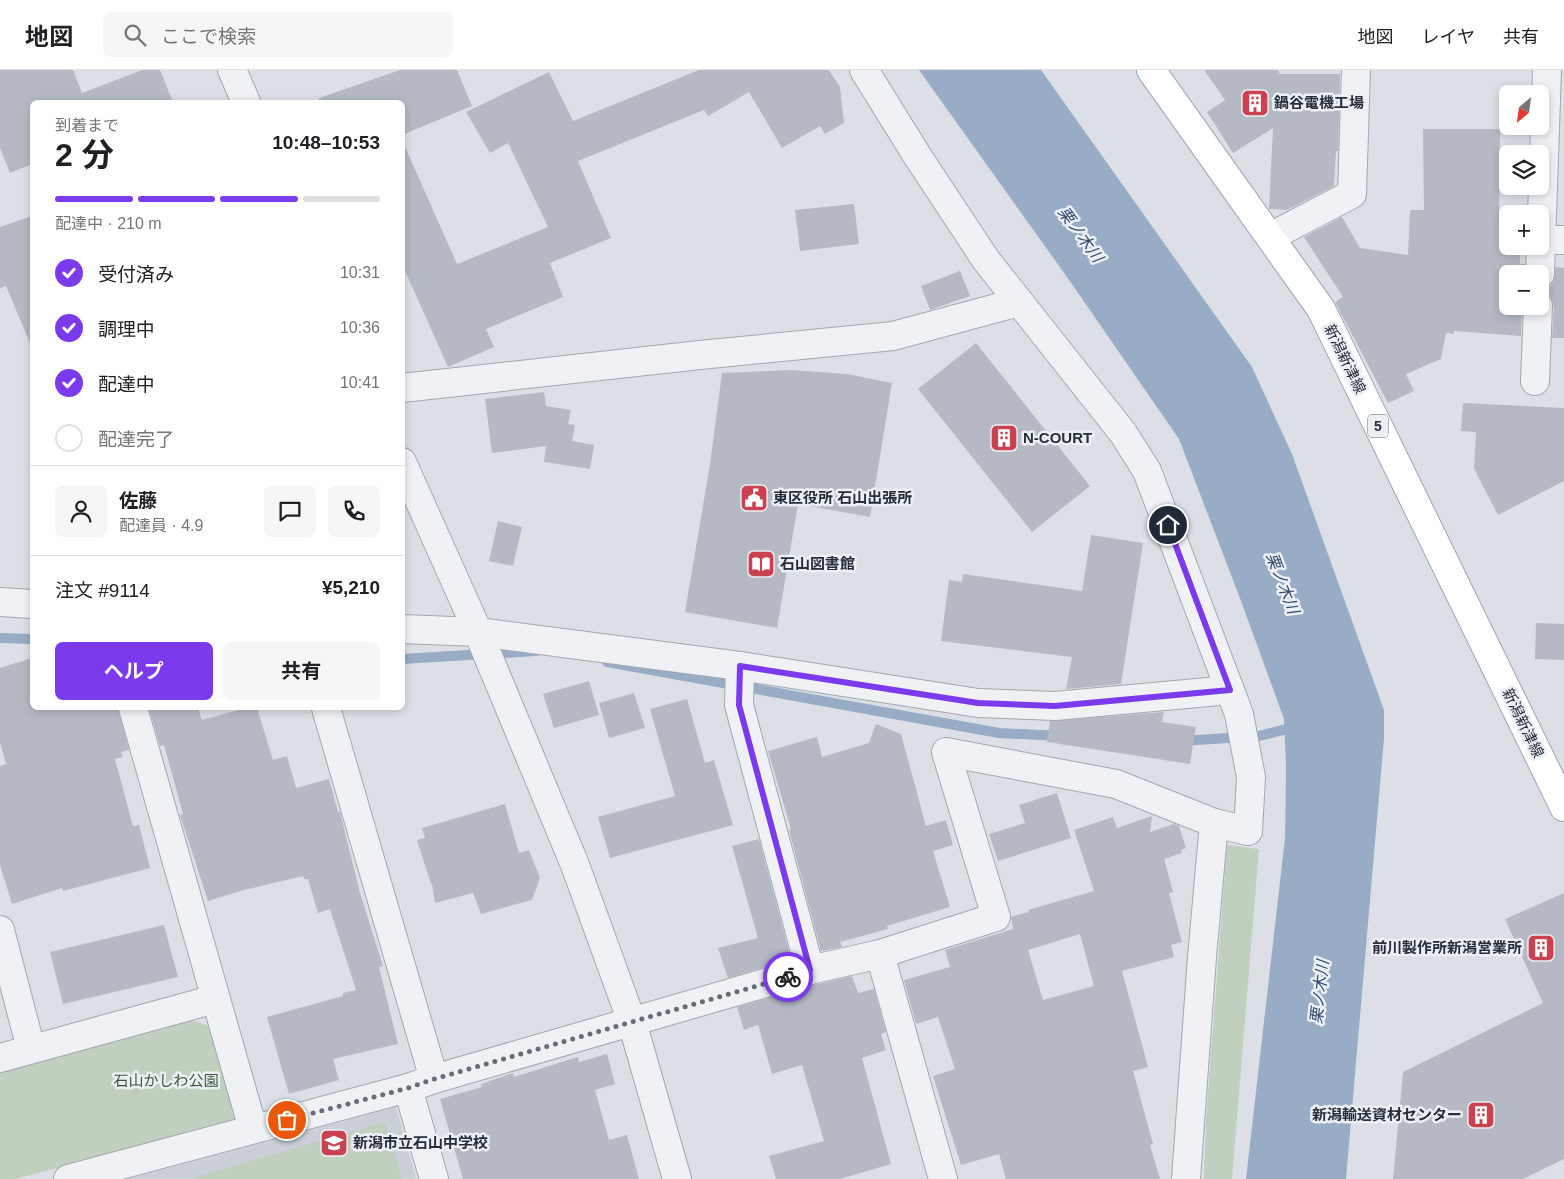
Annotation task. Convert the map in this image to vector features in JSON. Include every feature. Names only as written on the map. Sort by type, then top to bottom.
[{"type":"main road","name":"新潟新津線","points":[[1151,70],[1321,309],[1564,807]]},
{"type":"street","points":[[232,70],[245,100]]},
{"type":"street","points":[[68,1179],[408,1088],[810,970],[880,954],[996,916],[946,752],[1116,784],[1214,823],[1248,831],[1250,777],[1239,714],[1146,470],[1123,433],[986,260],[918,157],[864,70]]},
{"type":"street","points":[[1270,237],[1352,194],[1356,70]]},
{"type":"street","points":[[1543,265],[1552,240],[1553,75]]},
{"type":"street","points":[[405,388],[893,336],[1019,302]]},
{"type":"street","points":[[1536,381],[1538,315]]},
{"type":"street","points":[[405,469],[478,632],[575,865],[632,1022],[677,1179]]},
{"type":"street","points":[[0,602],[30,604]]},
{"type":"street","points":[[405,629],[478,632],[740,666],[978,703],[1055,706],[1230,690]]},
{"type":"street","points":[[740,666],[739,705],[810,970]]},
{"type":"street","points":[[134,710],[252,1129]]},
{"type":"street","points":[[327,710],[434,1079]]},
{"type":"street","points":[[1186,1179],[1214,823]]},
{"type":"street","points":[[0,930],[31,1049]]},
{"type":"street","points":[[880,954],[943,1179]]},
{"type":"street","points":[[0,1058],[215,999]]},
{"type":"street","points":[[408,1088],[434,1179]]},
{"type":"shaded area","name":"新潟市立石山中学校","points":[[396,1107],[416,1179],[128,1179]]},
{"type":"green space","points":[[1227,845],[1259,849],[1232,1179],[1204,1179],[1206,1120]]},
{"type":"green space","name":"石山かしわ公園","points":[[185,1017],[208,1026],[238,1121],[15,1179],[0,1179],[0,1068]]},
{"type":"green space","points":[[385,1122],[402,1179],[189,1179]]},
{"type":"water","name":"栗ノ木川","points":[[919,70],[1041,70],[1252,367],[1292,454],[1384,710],[1384,738],[1346,1179],[1246,1179],[1285,838],[1286,768],[1284,719],[1179,439],[1067,277]]},
{"type":"building","points":[[0,70],[73,70],[82,93],[142,70],[160,70],[172,100],[30,100],[30,165],[10,173],[0,148]]},
{"type":"building","points":[[400,70],[457,70],[472,106],[405,134],[405,100],[319,100],[319,98]]},
{"type":"building","points":[[699,70],[829,70],[840,87],[844,123],[825,134],[820,126],[782,148],[749,92],[708,116],[704,110],[578,161],[611,238],[550,263],[563,297],[486,329],[494,347],[448,367],[405,271],[405,147],[457,264],[548,227],[508,143],[490,153],[466,112],[549,72],[573,121]]},
{"type":"building","points":[[1204,70],[1278,70],[1280,74],[1340,74],[1338,151],[1336,151],[1334,186],[1287,210],[1269,209],[1273,128],[1233,153],[1207,112],[1225,100]]},
{"type":"building","points":[[1423,129],[1499,129],[1499,255],[1520,255],[1520,264],[1525,264],[1499,265],[1499,315],[1522,315],[1521,336],[1454,331],[1454,334],[1446,333],[1441,359],[1406,374],[1414,391],[1388,403],[1335,302],[1343,297],[1304,237],[1342,217],[1360,248],[1408,255],[1410,210],[1424,210]]},
{"type":"building","points":[[854,204],[859,244],[800,251],[795,210]]},
{"type":"building","points":[[30,217],[30,343],[6,286],[0,288],[0,227]]},
{"type":"building","points":[[1556,267],[1564,268],[1564,338],[1552,338],[1554,307],[1549,295],[1549,287],[1553,283]]},
{"type":"building","points":[[960,271],[970,296],[930,310],[921,286]]},
{"type":"building","name":"N-COURT","points":[[976,343],[1090,486],[1032,532],[918,389]]},
{"type":"building","name":"東区役所 石山出張所","points":[[792,370],[847,374],[892,383],[870,517],[798,504],[777,628],[685,612],[710,464],[722,373]]},
{"type":"building","points":[[544,392],[546,406],[571,410],[568,424],[575,425],[572,441],[594,445],[590,469],[544,462],[546,446],[492,453],[485,399]]},
{"type":"building","points":[[1463,403],[1564,408],[1564,481],[1498,515],[1474,469],[1476,432],[1461,431]]},
{"type":"building","points":[[498,521],[522,527],[513,566],[489,561]]},
{"type":"building","points":[[1091,535],[1143,543],[1121,684],[1066,689],[1072,657],[941,641],[949,580],[962,582],[963,574],[1082,591]]},
{"type":"building","points":[[1536,623],[1564,624],[1564,660],[1535,659]]},
{"type":"building","points":[[30,659],[30,710],[119,710],[129,750],[121,752],[123,757],[115,759],[133,826],[139,825],[150,868],[63,891],[62,888],[12,904],[0,865],[0,766],[6,764],[0,742],[0,668]]},
{"type":"building","points":[[589,681],[599,715],[554,728],[543,694]]},
{"type":"building","points":[[634,693],[645,728],[609,738],[599,703]]},
{"type":"building","points":[[687,699],[705,763],[714,760],[733,825],[610,858],[598,817],[675,796],[650,709]]},
{"type":"building","points":[[150,710],[199,710],[202,720],[239,710],[258,710],[273,760],[287,756],[296,788],[329,779],[338,812],[340,812],[360,893],[383,966],[379,967],[398,1044],[333,1059],[339,1080],[289,1094],[267,1017],[343,996],[343,993],[356,990],[330,909],[318,913],[308,879],[304,879],[303,876],[208,901],[180,815],[183,814],[164,745],[160,746]]},
{"type":"building","points":[[1164,712],[1162,722],[1196,727],[1190,764],[1047,742],[1050,721]]},
{"type":"building","points":[[876,724],[901,734],[926,826],[946,820],[953,845],[933,851],[950,907],[887,926],[888,929],[840,942],[842,947],[821,951],[789,830],[791,829],[768,751],[817,737],[822,757],[869,743]]},
{"type":"building","points":[[1057,793],[1071,838],[998,861],[989,834],[1025,823],[1019,805]]},
{"type":"building","points":[[505,804],[519,853],[529,850],[540,878],[532,900],[481,914],[473,893],[435,903],[432,884],[417,840],[425,838],[422,828]]},
{"type":"building","points":[[1152,816],[1150,832],[1174,824],[1179,826],[1186,848],[1181,850],[1182,853],[1164,859],[1173,892],[1169,893],[1182,942],[1171,945],[1174,957],[1122,971],[1148,1067],[1133,1071],[1153,1144],[1150,1145],[1160,1179],[1006,1179],[999,1154],[961,1165],[933,1076],[955,1069],[938,1017],[916,1024],[904,980],[950,967],[945,950],[1013,929],[1011,917],[1029,912],[1028,910],[1094,891],[1074,830],[1113,817],[1117,828]],"holes":[[[1080,934],[1094,986],[1043,1000],[1028,950]]]},
{"type":"building","points":[[759,839],[791,959],[728,978],[718,948],[758,938],[732,846]]},
{"type":"building","name":"新潟輸送資材センター","points":[[1564,893],[1564,1159],[1523,1179],[1393,1179],[1403,1072],[1543,1003],[1505,919]]},
{"type":"building","points":[[164,925],[178,977],[63,1004],[50,952]]},
{"type":"building","points":[[852,976],[858,993],[874,989],[886,1032],[881,1034],[886,1050],[862,1058],[891,1164],[840,1179],[776,1179],[769,1156],[824,1141],[802,1065],[772,1074],[758,1025],[744,1030],[737,1007]]},
{"type":"building","points":[[607,1054],[615,1084],[595,1090],[609,1140],[627,1135],[639,1179],[463,1179],[440,1099],[482,1087],[481,1084],[513,1073],[514,1077],[578,1057],[579,1062]]},
{"type":"waterway","points":[[0,638],[30,639]]},
{"type":"waterway","points":[[405,659],[536,651]]},
{"type":"waterway","points":[[607,662],[999,733],[1061,736]]},
{"type":"waterway","points":[[1181,741],[1259,736],[1295,727]]},
{"type":"way so far","points":[[287,1120],[408,1088],[788,977]]},
{"type":"place","name":"鍋谷電機工場","points":[[1255,103]]},
{"type":"place","name":"N-COURT","points":[[1004,438]]},
{"type":"place","name":"東区役所 石山出張所","points":[[754,498]]},
{"type":"place","name":"石山図書館","points":[[761,564]]},
{"type":"place","name":"前川製作所新潟営業所","points":[[1541,948]]},
{"type":"place","name":"新潟輸送資材センター","points":[[1481,1115]]},
{"type":"place","name":"新潟市立石山中学校","points":[[334,1143]]},
{"type":"route","points":[[788,977],[810,970],[739,705],[740,666],[978,703],[1055,706],[1230,690],[1168,525]]}]
